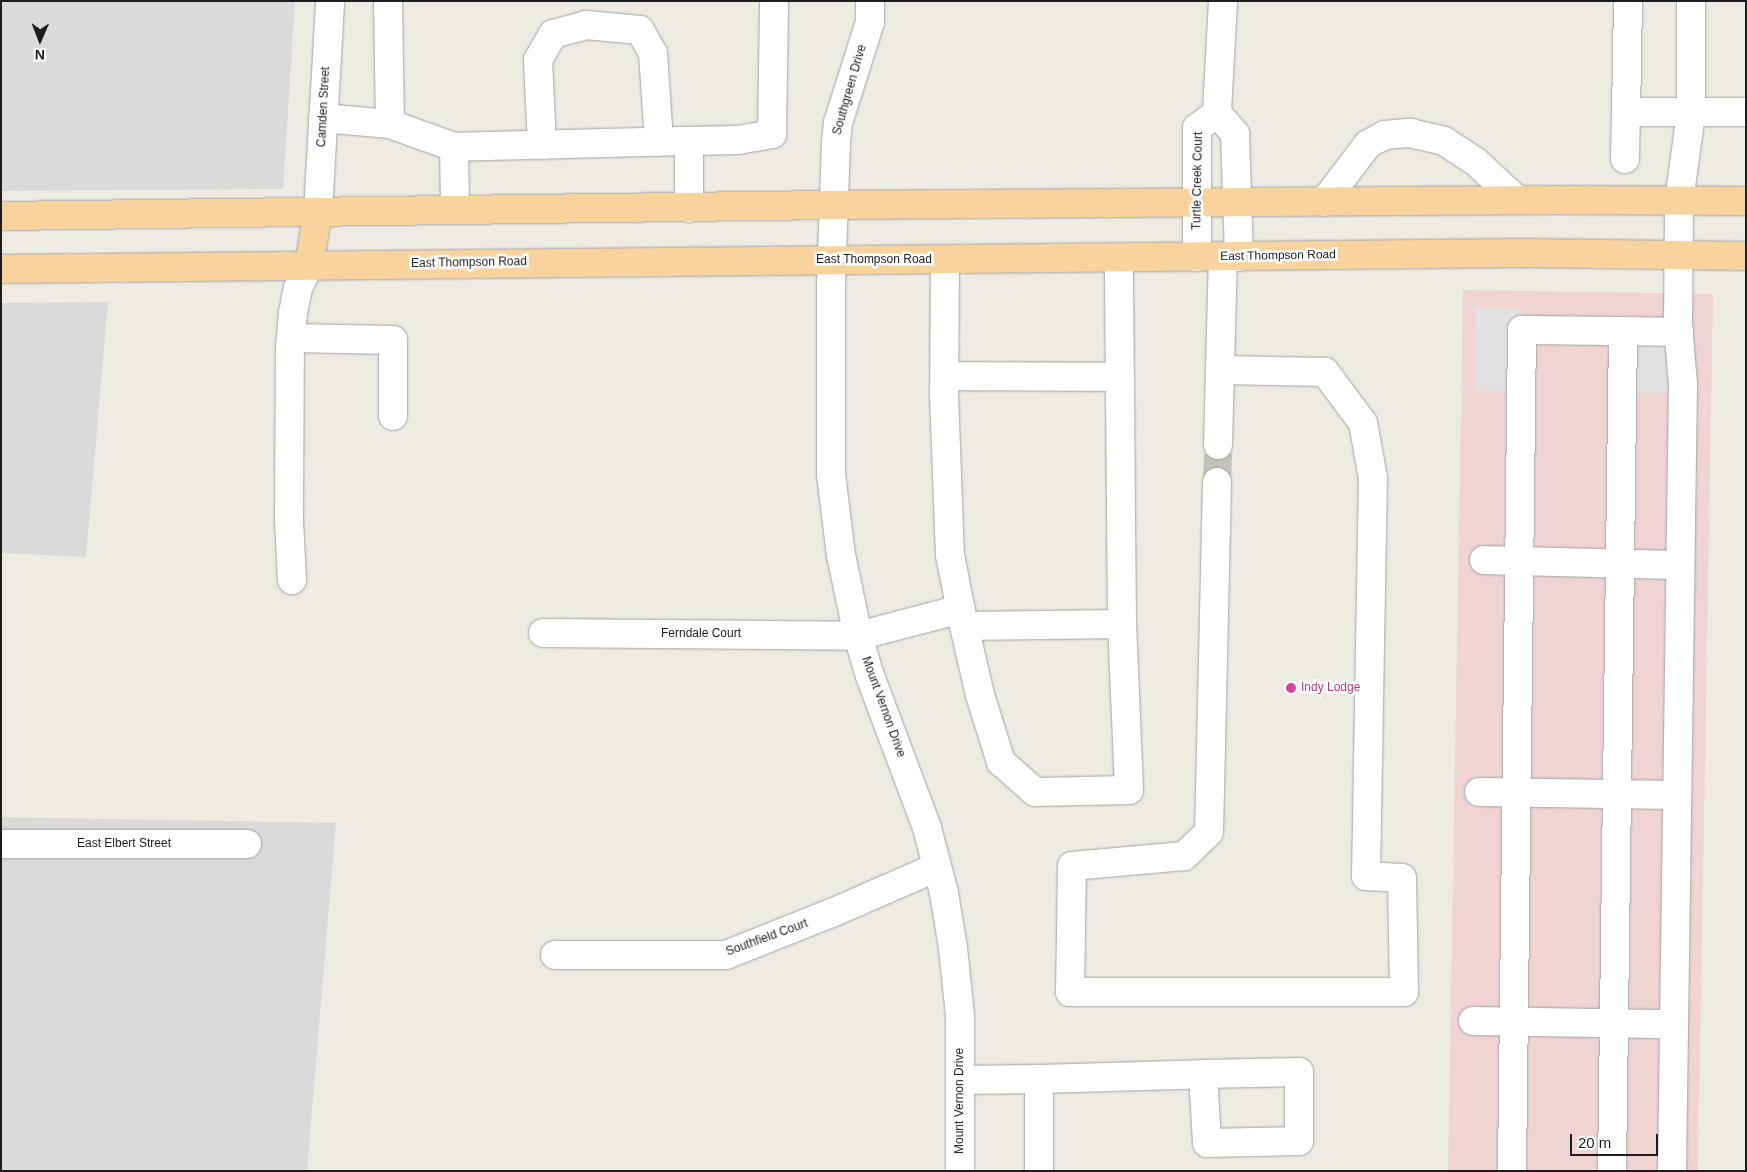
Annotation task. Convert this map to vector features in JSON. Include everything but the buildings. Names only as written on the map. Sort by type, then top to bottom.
[{"type":"main road","points":[[1,216],[835,205],[1517,200],[1746,201]]},
{"type":"main road","points":[[309,265],[318,212]]},
{"type":"main road","name":"East Thompson Road","points":[[1,268],[309,265],[832,250],[945,260],[1525,253],[1746,256]]},
{"type":"street","name":"Camden Street","points":[[318,212],[330,1]]},
{"type":"street","points":[[388,1],[390,124]]},
{"type":"street","points":[[323,118],[390,124],[454,147],[738,140],[772,134],[774,1]]},
{"type":"street","name":"Southgreen Drive","points":[[832,250],[838,123],[870,22],[870,1]]},
{"type":"street","points":[[1218,445],[1220,257],[1238,203],[1236,134],[1217,113],[1223,1]]},
{"type":"street","points":[[1625,159],[1628,1]]},
{"type":"street","points":[[1672,1171],[1682,375],[1679,332],[1679,201],[1691,113],[1691,1]]},
{"type":"street","points":[[542,145],[538,60],[553,34],[586,25],[640,30],[653,53],[660,142]]},
{"type":"street","points":[[1626,112],[1746,112]]},
{"type":"street","name":"Turtle Creek Court","points":[[1217,113],[1197,128],[1196,203],[1220,257]]},
{"type":"street","points":[[1324,202],[1368,144],[1385,135],[1410,133],[1444,142],[1476,162],[1517,200]]},
{"type":"street","points":[[689,141],[689,208]]},
{"type":"street","points":[[454,147],[455,210]]},
{"type":"street","name":"Mount Vernon Drive","points":[[832,250],[831,474],[841,555],[858,636],[870,676],[914,790],[944,893],[956,974],[960,1080],[960,1171]]},
{"type":"street","points":[[945,260],[945,376],[950,555],[980,696],[1001,762],[1035,792],[1129,790],[1122,624],[1119,258]]},
{"type":"street","points":[[292,580],[289,520],[291,338],[298,288],[309,265]]},
{"type":"street","points":[[1512,1171],[1522,330],[1679,332]]},
{"type":"street","points":[[1612,1171],[1623,331]]},
{"type":"street","points":[[291,338],[393,340],[393,416]]},
{"type":"street","points":[[1217,482],[1209,832],[1184,856],[1072,866],[1070,992],[1404,992],[1402,878],[1366,876],[1373,478],[1363,423],[1325,372],[1220,370]]},
{"type":"street","points":[[945,376],[1120,377]]},
{"type":"street","points":[[1484,560],[1680,564]]},
{"type":"street","name":"Ferndale Court","points":[[543,633],[858,636],[962,617],[1122,624]]},
{"type":"street","points":[[1479,792],[1677,795]]},
{"type":"street","name":"East Elbert Street","points":[[1,844],[247,844]]},
{"type":"street","name":"Southfield Court","points":[[555,955],[726,955],[826,916],[937,867]]},
{"type":"street","points":[[1473,1021],[1674,1024]]},
{"type":"street","points":[[960,1080],[1203,1074]]},
{"type":"street","points":[[1039,1079],[1039,1171]]},
{"type":"shaded area","points":[[1,1],[295,1],[283,189],[1,191]]},
{"type":"shaded area","points":[[1463,290],[1713,294],[1698,1171],[1448,1171]]},
{"type":"shaded area","points":[[108,302],[86,557],[1,553],[1,303]]},
{"type":"shaded area","points":[[1476,308],[1522,309],[1520,392],[1475,391]]},
{"type":"shaded area","points":[[1623,331],[1679,332],[1682,394],[1622,392]]},
{"type":"shaded area","points":[[1,817],[336,823],[307,1171],[1,1171]]},
{"type":"tunnel","points":[[1217,482],[1218,445]]},
{"type":"place","name":"Indy Lodge","points":[[1291,688]]}]
